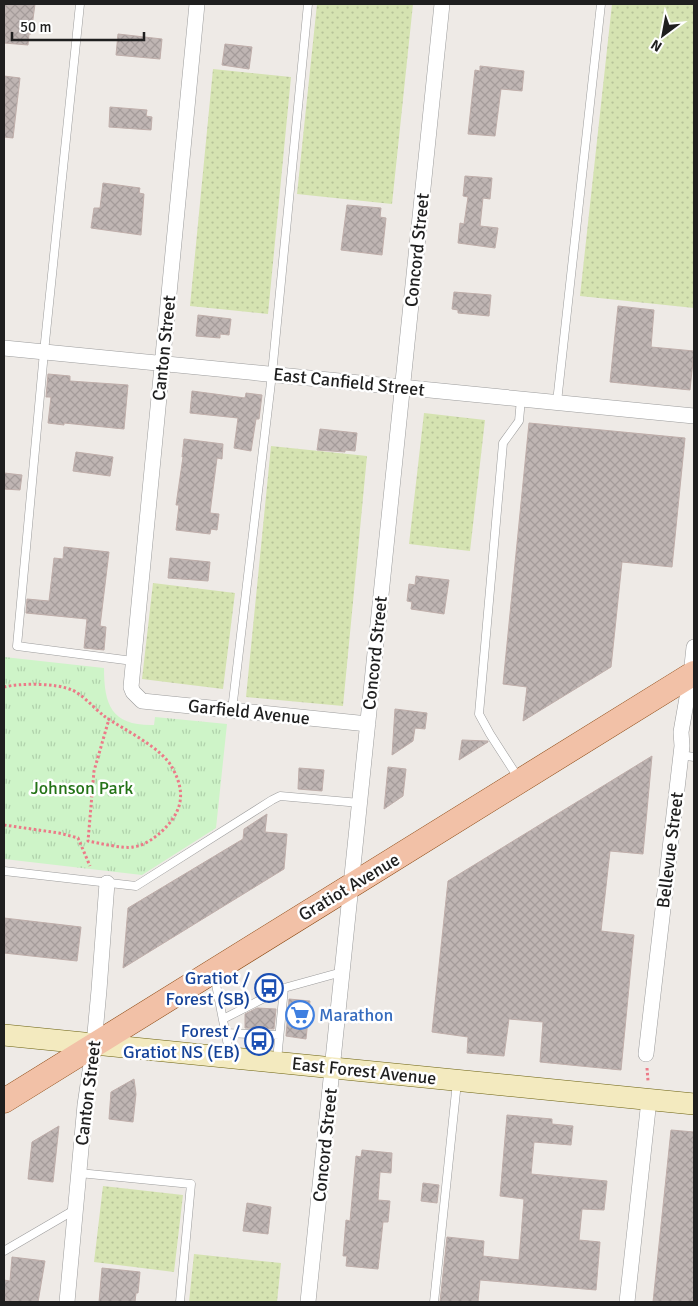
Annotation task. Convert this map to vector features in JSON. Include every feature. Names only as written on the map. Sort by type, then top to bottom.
[{"type":"main road","name":"Gratiot Avenue","points":[[4,1101],[693,674]]},
{"type":"main road","name":"East Forest Avenue","points":[[4,1035],[694,1104]]},
{"type":"street","name":"Canton Street","points":[[133,692],[131,687],[133,661],[197,4]]},
{"type":"street","name":"Concord Street","points":[[308,1302],[442,4]]},
{"type":"street","name":"East Canfield Street","points":[[4,348],[694,416]]},
{"type":"street","name":"Bellevue Street","points":[[646,1054],[687,756],[682,746],[681,732],[693,674],[694,647]]},
{"type":"street","name":"Garfield Avenue","points":[[133,692],[142,701],[368,724]]},
{"type":"street","name":"Canton Street","points":[[67,1302],[85,1105],[94,1044],[107,883]]},
{"type":"street","points":[[627,1302],[649,1100]]},
{"type":"lane","points":[[80,4],[44,352],[17,646],[133,661]]},
{"type":"lane","points":[[232,710],[272,374],[308,4]]},
{"type":"lane","points":[[557,402],[601,4]]},
{"type":"lane","points":[[521,399],[519,422],[503,443],[479,714],[521,781]]},
{"type":"lane","points":[[4,871],[136,886],[280,796],[360,803]]},
{"type":"lane","points":[[213,971],[230,1058]]},
{"type":"lane","points":[[223,1019],[284,988],[342,972]]},
{"type":"lane","points":[[277,1062],[284,988]]},
{"type":"lane","points":[[225,1033],[279,1036]]},
{"type":"lane","points":[[434,1302],[457,1080]]},
{"type":"lane","points":[[79,1173],[191,1184],[180,1302]]},
{"type":"lane","points":[[4,1251],[76,1209]]},
{"type":"path","points":[[4,687],[43,684],[72,690],[108,719],[155,749],[173,768],[180,787],[180,807],[172,822],[153,840],[133,847],[88,841],[81,845]]},
{"type":"path","points":[[88,841],[94,771],[108,719]]},
{"type":"path","points":[[4,825],[60,833],[78,838],[90,866]]},
{"type":"path","points":[[646,1054],[649,1100]]},
{"type":"green space","points":[[317,4],[413,4],[392,204],[297,194]]},
{"type":"green space","points":[[612,4],[694,4],[694,308],[580,296]]},
{"type":"green space","points":[[213,69],[291,77],[268,314],[190,306]]},
{"type":"green space","points":[[424,413],[485,420],[470,551],[409,544]]},
{"type":"green space","points":[[271,446],[367,456],[343,706],[246,697]]},
{"type":"green space","points":[[153,583],[235,593],[223,689],[142,679]]},
{"type":"green space","name":"Johnson Park","points":[[4,657],[104,668],[104,681],[109,703],[113,711],[128,722],[154,725],[155,717],[227,724],[216,828],[142,875],[4,859]]},
{"type":"green space","points":[[103,1186],[183,1195],[174,1272],[94,1262]]},
{"type":"green space","points":[[194,1254],[281,1263],[277,1302],[189,1302]]},
{"type":"building","points":[[4,4],[35,4],[28,45],[4,43]]},
{"type":"building","points":[[118,34],[162,39],[160,59],[116,55]]},
{"type":"building","points":[[225,44],[252,47],[249,69],[222,65]]},
{"type":"building","points":[[480,66],[524,71],[522,91],[501,89],[495,136],[468,134],[475,70],[480,71]]},
{"type":"building","points":[[4,76],[20,78],[13,138],[4,137]]},
{"type":"building","points":[[110,107],[147,110],[146,116],[152,117],[151,130],[109,127]]},
{"type":"building","points":[[465,176],[492,178],[490,199],[483,198],[480,226],[498,228],[495,248],[458,243],[460,223],[464,224],[468,197],[463,196]]},
{"type":"building","points":[[103,183],[140,188],[139,193],[144,194],[141,235],[91,228],[94,208],[100,208]]},
{"type":"building","points":[[347,205],[381,208],[380,217],[386,218],[382,255],[341,250]]},
{"type":"building","points":[[454,292],[491,295],[489,316],[458,313],[458,310],[452,309]]},
{"type":"building","points":[[618,306],[654,310],[651,347],[694,351],[690,390],[610,382]]},
{"type":"building","points":[[198,315],[231,319],[229,335],[220,334],[220,338],[196,336]]},
{"type":"building","points":[[48,374],[70,376],[70,381],[128,385],[124,429],[48,423],[51,397],[46,397]]},
{"type":"building","points":[[192,391],[245,398],[246,393],[262,395],[259,419],[256,419],[251,451],[234,448],[238,418],[190,413]]},
{"type":"building","points":[[529,423],[685,438],[672,567],[622,562],[611,667],[523,721],[527,687],[503,684]]},
{"type":"building","points":[[320,429],[357,433],[355,451],[317,450]]},
{"type":"building","points":[[184,439],[223,444],[222,459],[217,458],[210,513],[219,514],[217,530],[211,529],[210,534],[176,530],[179,505],[176,505]]},
{"type":"building","points":[[76,452],[113,457],[110,476],[73,471]]},
{"type":"building","points":[[4,473],[22,475],[20,490],[4,489]]},
{"type":"building","points":[[64,547],[109,552],[100,626],[106,627],[104,650],[84,648],[87,619],[26,613],[27,599],[49,601],[54,558],[63,559]]},
{"type":"building","points":[[170,558],[210,562],[208,581],[168,578]]},
{"type":"building","points":[[416,576],[449,580],[444,614],[411,609],[412,602],[407,601],[409,584],[415,585]]},
{"type":"building","points":[[395,709],[427,713],[425,729],[415,728],[413,741],[392,755]]},
{"type":"building","points":[[462,740],[488,741],[488,742],[459,760]]},
{"type":"building","points":[[652,756],[643,854],[610,851],[601,931],[634,935],[621,1070],[540,1062],[543,1022],[509,1019],[504,1056],[467,1053],[468,1037],[432,1032],[448,881]]},
{"type":"building","points":[[388,767],[406,769],[403,796],[384,809]]},
{"type":"building","points":[[299,768],[324,770],[322,791],[298,789]]},
{"type":"building","points":[[267,814],[265,832],[287,834],[284,869],[123,968],[128,908],[243,839],[244,829]]},
{"type":"building","points":[[4,918],[81,927],[77,961],[4,953]]},
{"type":"building","points":[[289,999],[310,1001],[306,1039],[286,1036]]},
{"type":"building","points":[[257,1008],[276,1009],[274,1029],[245,1028],[245,1014]]},
{"type":"building","points":[[134,1079],[136,1094],[133,1122],[109,1119],[111,1092]]},
{"type":"building","points":[[507,1115],[552,1119],[552,1124],[573,1126],[571,1145],[534,1142],[531,1174],[607,1181],[604,1210],[582,1209],[579,1240],[600,1242],[596,1290],[480,1280],[478,1302],[440,1302],[447,1237],[484,1241],[483,1256],[519,1260],[524,1199],[500,1196]]},
{"type":"building","points":[[59,1126],[53,1182],[28,1179],[32,1142]]},
{"type":"building","points":[[671,1130],[694,1132],[694,1302],[653,1302]]},
{"type":"building","points":[[362,1150],[392,1153],[391,1173],[380,1172],[378,1200],[390,1201],[388,1222],[383,1222],[378,1269],[346,1266],[347,1256],[343,1256],[346,1220],[350,1221],[356,1156],[361,1157]]},
{"type":"building","points":[[423,1183],[439,1185],[437,1203],[421,1201]]},
{"type":"building","points":[[247,1203],[271,1207],[268,1234],[243,1231]]},
{"type":"building","points":[[12,1257],[45,1261],[38,1302],[4,1301],[4,1280],[10,1281]]},
{"type":"building","points":[[102,1268],[140,1272],[135,1302],[99,1302]]},
{"type":"place","name":"Gratiot / Forest (SB)","points":[[269,988]]},
{"type":"place","name":"Marathon","points":[[300,1015]]},
{"type":"place","name":"Forest / Gratiot NS (EB)","points":[[259,1041]]}]
